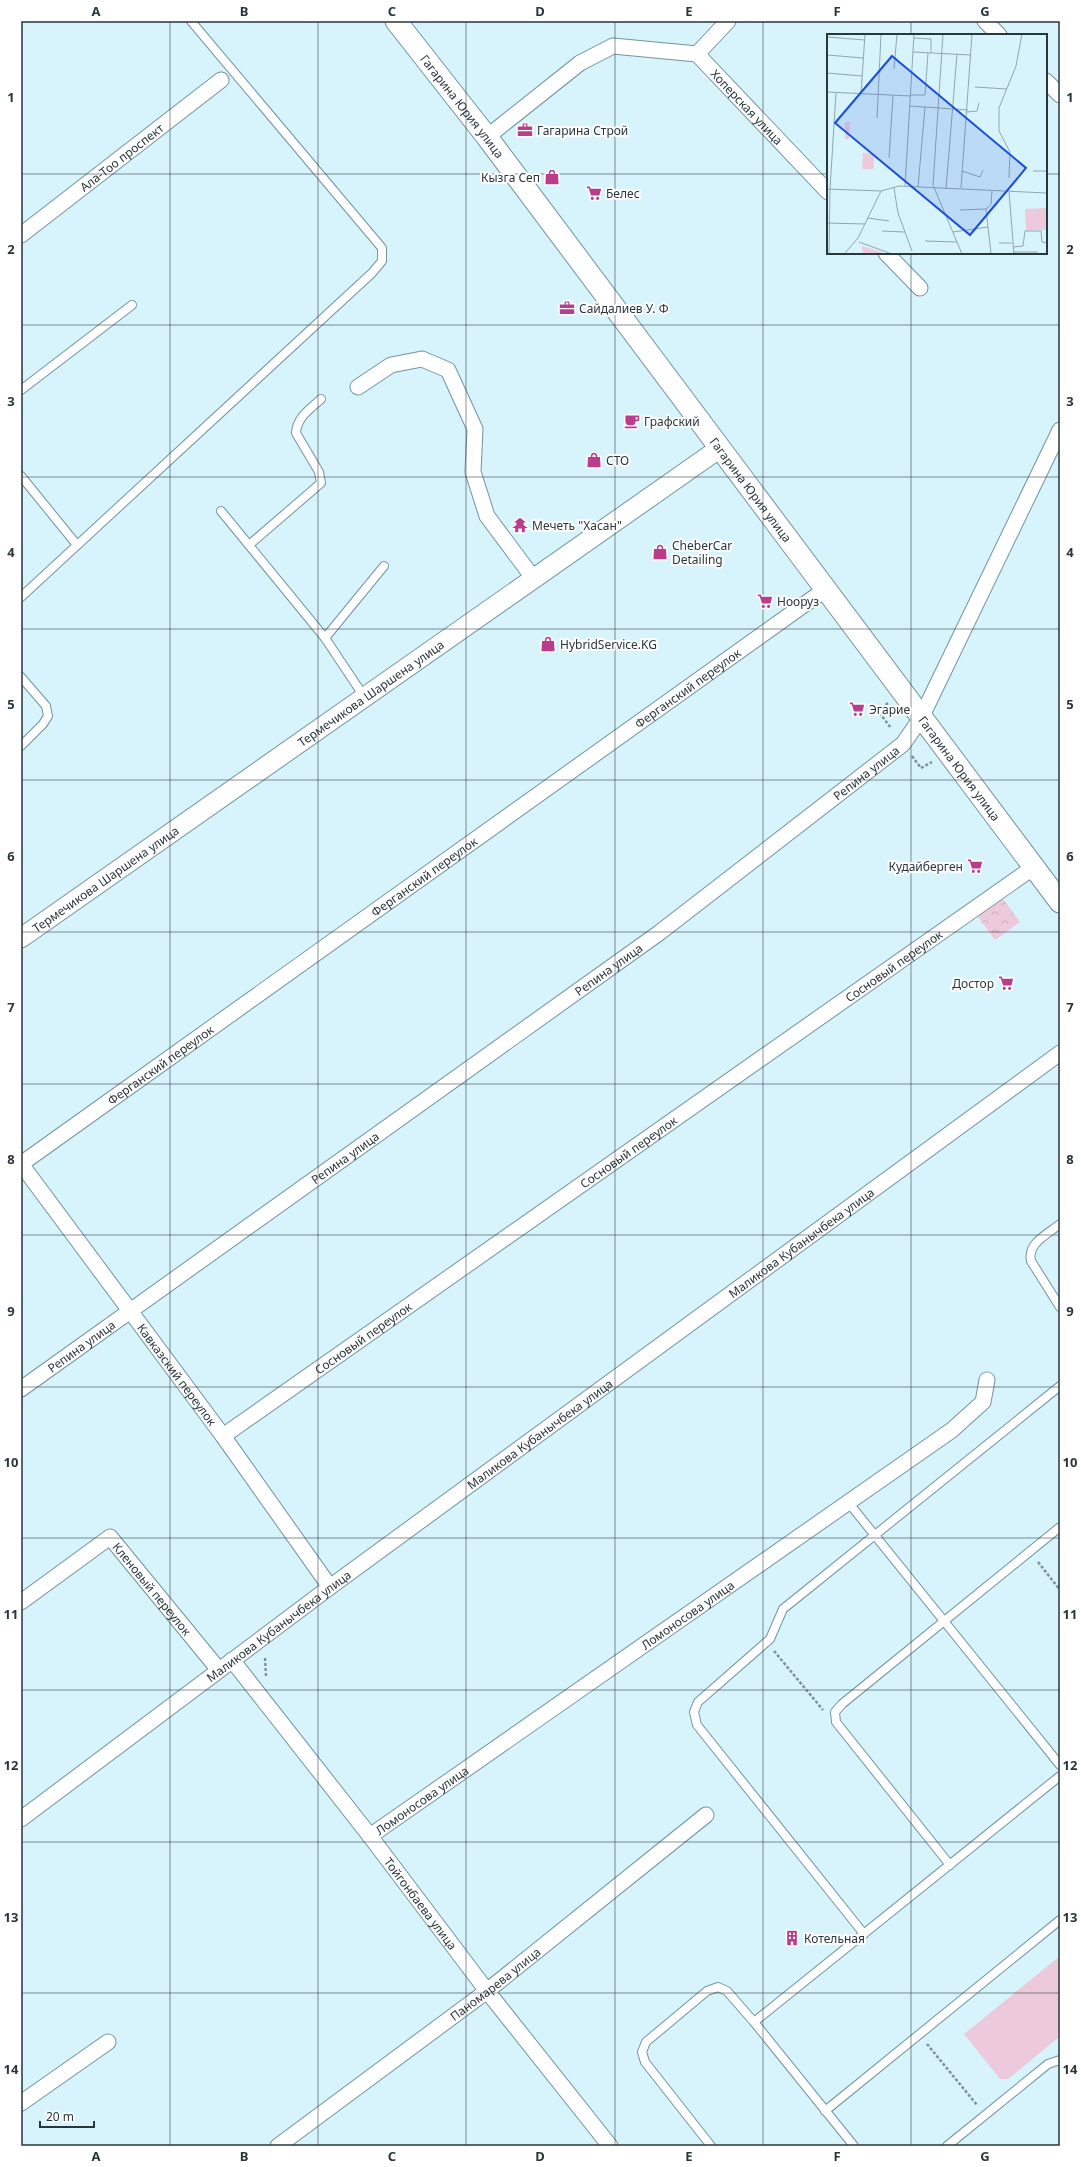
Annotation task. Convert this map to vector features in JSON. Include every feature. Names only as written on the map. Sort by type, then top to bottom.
[{"type":"main road","name":"Гагарина Юрия улица","points":[[396,21],[487,137],[1060,902]]},
{"type":"street","points":[[487,137],[580,63],[613,46],[697,54],[728,21]]},
{"type":"street","points":[[985,21],[998,34]]},
{"type":"street","name":"Хоперская улица","points":[[697,54],[827,191]]},
{"type":"street","name":"Ала-Тоо проспект","points":[[21,234],[221,80]]},
{"type":"street","points":[[1047,83],[1060,96]]},
{"type":"street","points":[[887,254],[920,288]]},
{"type":"street","points":[[358,387],[392,364],[422,359],[448,370],[475,429],[473,472],[487,516],[534,579]]},
{"type":"street","name":"Репина улица","points":[[21,1389],[129,1310],[659,933],[903,744],[921,718],[1060,430]]},
{"type":"street","name":"Термечикова Шаршена улица","points":[[21,938],[720,448]]},
{"type":"street","name":"Ферганский переулок","points":[[21,1164],[826,589]]},
{"type":"street","name":"Сосновый переулок","points":[[223,1436],[1034,867]]},
{"type":"street","name":"Маликова Кубанычбека улица","points":[[21,1819],[232,1660],[1060,1053]]},
{"type":"street","name":"Кавказский переулок","points":[[21,1164],[223,1436],[330,1588]]},
{"type":"street","name":"Ломоносова улица","points":[[370,1836],[952,1430],[983,1402],[987,1380]]},
{"type":"street","name":"Кленовый переулок","points":[[21,1602],[110,1537],[219,1670]]},
{"type":"street","name":"Тойгонбаева улица","points":[[232,1660],[370,1836],[487,1992],[610,2146]]},
{"type":"street","name":"Паномарева улица","points":[[278,2146],[487,1992],[706,1815]]},
{"type":"street","points":[[21,2103],[108,2042]]},
{"type":"lane","points":[[21,597],[372,273],[382,261],[382,248],[191,21]]},
{"type":"lane","points":[[21,390],[132,305]]},
{"type":"lane","points":[[249,545],[321,483],[319,472],[296,432],[296,425],[300,418],[320,399]]},
{"type":"lane","points":[[21,476],[77,545]]},
{"type":"lane","points":[[221,511],[325,638],[365,698]]},
{"type":"lane","points":[[325,638],[384,566]]},
{"type":"lane","points":[[21,677],[46,706],[48,716],[43,724],[21,746]]},
{"type":"lane","points":[[1060,1224],[1032,1247],[1029,1254],[1031,1261],[1060,1308]]},
{"type":"lane","points":[[864,1934],[697,1725],[694,1712],[698,1702],[767,1642],[783,1609],[1060,1386]]},
{"type":"lane","points":[[848,1502],[1060,1765]]},
{"type":"lane","points":[[950,1865],[836,1722],[835,1712],[842,1704],[1060,1527]]},
{"type":"lane","points":[[754,2022],[1060,1776]]},
{"type":"lane","points":[[825,2110],[1060,1920]]},
{"type":"lane","points":[[711,2146],[645,2062],[642,2052],[646,2042],[707,1991],[718,1987],[727,1991],[754,2022],[854,2146]]},
{"type":"lane","points":[[947,2146],[1048,2064],[1060,2060]]},
{"type":"path","points":[[890,701],[878,711],[891,728]]},
{"type":"path","points":[[912,756],[921,768],[933,762]]},
{"type":"path","points":[[1029,1552],[1060,1590]]},
{"type":"path","points":[[767,1642],[824,1712],[835,1712]]},
{"type":"path","points":[[265,1658],[266,1680]]},
{"type":"path","points":[[919,2034],[985,2115]]},
{"type":"green space","points":[[1000,895],[1020,922],[995,940],[975,913]]},
{"type":"green space","points":[[1060,1956],[1060,2032],[1057,2034],[1059,2037],[1008,2079],[1000,2079],[964,2034]]},
{"type":"place","name":"Гагарина Строй","points":[[525,130]]},
{"type":"place","name":"Кызга Сеп","points":[[552,177]]},
{"type":"place","name":"Белес","points":[[594,193]]},
{"type":"place","name":"Сайдалиев У. Ф","points":[[567,308]]},
{"type":"place","name":"Графский","points":[[632,421]]},
{"type":"place","name":"СТО","points":[[594,460]]},
{"type":"place","name":"Мечеть \"Хасан\"","points":[[520,525]]},
{"type":"place","name":"CheberCar Detailing","points":[[660,552]]},
{"type":"place","name":"Нооруз","points":[[765,601]]},
{"type":"place","name":"HybridService.KG","points":[[548,644]]},
{"type":"place","name":"Эгарие","points":[[857,709]]},
{"type":"place","name":"Кудайберген","points":[[975,866]]},
{"type":"place","name":"Достор","points":[[1006,983]]},
{"type":"place","name":"Котельная","points":[[792,1938]]}]
